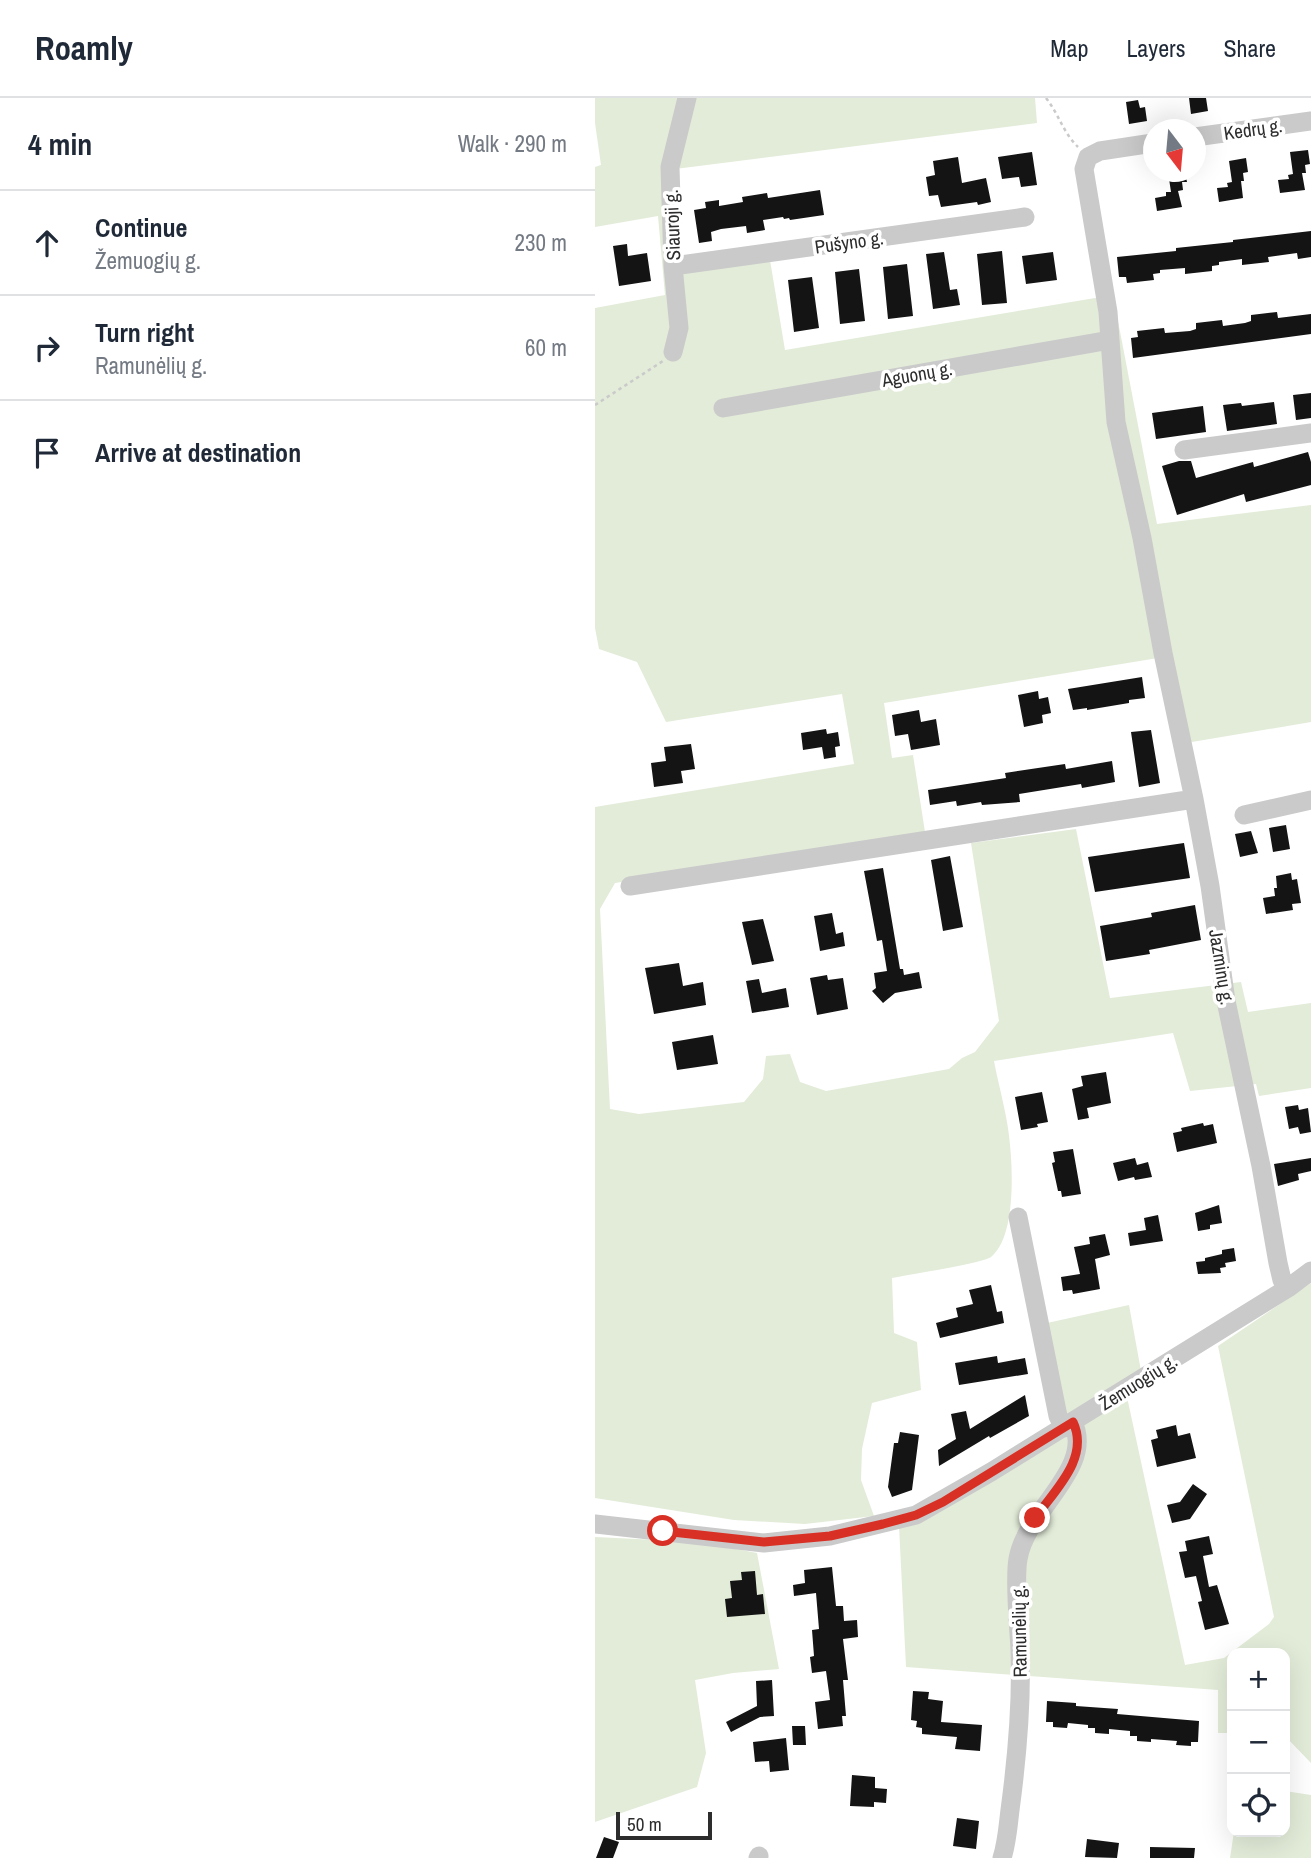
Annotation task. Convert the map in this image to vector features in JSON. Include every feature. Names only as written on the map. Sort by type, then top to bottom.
[{"type":"street","name":"Siauroji g.","points":[[673,352],[679,328],[673,267],[670,167],[687,98]]},
{"type":"street","name":"Kedrų g.","points":[[1206,135],[1311,121]]},
{"type":"street","points":[[1088,157],[1100,150],[1143,144]]},
{"type":"street","name":"Jazminų g.","points":[[1088,157],[1084,169],[1108,312],[1115,422],[1142,538],[1210,886],[1226,1001],[1261,1166],[1278,1263],[1282,1280],[1288,1288]]},
{"type":"street","name":"Pušyno g.","points":[[673,267],[1025,217]]},
{"type":"street","name":"Aguonų g.","points":[[723,408],[1110,340]]},
{"type":"street","points":[[1184,450],[1311,433]]},
{"type":"street","points":[[630,886],[1193,799]]},
{"type":"street","points":[[1244,815],[1311,800]]},
{"type":"street","name":"Ramunėlių g.","points":[[1002,1858],[1017,1758],[1021,1662],[1017,1562],[1023,1539],[1074,1463],[1079,1448],[1079,1435],[1058,1416],[1018,1217]]},
{"type":"street","name":"Žemuogių g.","points":[[595,1524],[764,1542],[830,1536],[916,1515],[1068,1425],[1311,1271]]},
{"type":"path","points":[[1046,98],[1058,114],[1064,133],[1088,157]]},
{"type":"path","points":[[595,405],[661,363],[673,352]]},
{"type":"green space","points":[[595,98],[1035,98],[1037,123],[675,169],[679,272],[770,260],[785,350],[1113,295],[1157,524],[1311,505],[1311,722],[1174,745],[1158,658],[884,703],[892,758],[913,755],[925,832],[615,883],[600,909],[610,1109],[639,1114],[744,1102],[763,1079],[766,1056],[790,1054],[800,1082],[826,1091],[949,1069],[975,1052],[999,1021],[971,843],[1076,829],[1110,998],[1241,982],[1248,1012],[1311,1003],[1311,1088],[1259,1096],[1256,1084],[1190,1091],[1173,1033],[994,1061],[1011,1157],[1011,1205],[1005,1236],[999,1248],[985,1260],[892,1278],[894,1333],[917,1342],[921,1390],[872,1403],[862,1449],[861,1480],[874,1516],[805,1524],[734,1520],[595,1498],[595,807],[854,764],[842,694],[666,722],[637,662],[599,649],[595,628],[595,308],[665,295],[658,216],[595,227],[595,167],[601,165],[595,123]]},
{"type":"green space","points":[[1311,1283],[1311,1763],[1290,1741],[1290,1648],[1237,1648],[1269,1624],[1274,1617],[1218,1346]]},
{"type":"green space","points":[[1129,1305],[1141,1371],[1066,1416],[1047,1323]]},
{"type":"green space","points":[[1127,1397],[1185,1665],[1227,1656],[1227,1733],[1218,1733],[1218,1690],[906,1667],[899,1526]]},
{"type":"green space","points":[[595,1537],[699,1542],[757,1553],[779,1669],[695,1680],[706,1753],[697,1787],[595,1822]]},
{"type":"green space","points":[[1290,1792],[1311,1795],[1311,1858],[1230,1858],[1233,1837],[1290,1837]]},
{"type":"building","points":[[1189,98],[1206,98],[1208,111],[1191,114]]},
{"type":"building","points":[[1138,100],[1140,108],[1145,107],[1147,119],[1129,124],[1126,102]]},
{"type":"building","points":[[1308,150],[1310,164],[1305,165],[1306,173],[1302,173],[1305,190],[1280,193],[1278,180],[1289,179],[1288,175],[1293,174],[1290,152]]},
{"type":"building","points":[[1032,152],[1037,185],[1021,187],[1019,177],[1002,179],[998,157]]},
{"type":"building","points":[[958,157],[962,183],[986,178],[991,202],[941,207],[938,195],[929,196],[926,177],[935,175],[933,161]]},
{"type":"building","points":[[1246,158],[1248,172],[1243,173],[1244,181],[1241,181],[1243,198],[1219,202],[1217,188],[1228,187],[1227,183],[1232,182],[1229,161]]},
{"type":"building","points":[[1170,182],[1182,182],[1183,190],[1178,191],[1182,207],[1157,211],[1155,198],[1171,192]]},
{"type":"building","points":[[820,190],[824,215],[790,220],[783,217],[763,220],[765,230],[747,233],[746,226],[721,229],[711,232],[712,241],[699,243],[694,210],[706,208],[705,202],[719,200],[719,206],[743,202],[742,197],[767,193],[768,198]]},
{"type":"building","points":[[1311,231],[1311,257],[1298,259],[1297,253],[1268,257],[1269,262],[1242,265],[1242,259],[1219,262],[1219,265],[1212,266],[1212,271],[1185,274],[1185,268],[1160,270],[1160,273],[1153,274],[1154,280],[1127,283],[1126,277],[1119,277],[1117,257]]},
{"type":"building","points":[[627,244],[628,256],[647,253],[651,281],[619,286],[613,246]]},
{"type":"building","points":[[1002,251],[1007,303],[982,305],[977,254]]},
{"type":"building","points":[[944,252],[950,290],[957,289],[960,305],[933,309],[926,254]]},
{"type":"building","points":[[1053,252],[1057,280],[1026,284],[1022,256]]},
{"type":"building","points":[[907,264],[913,316],[888,319],[883,267]]},
{"type":"building","points":[[859,269],[865,321],[840,324],[835,272]]},
{"type":"building","points":[[812,277],[819,328],[794,332],[788,280]]},
{"type":"building","points":[[1277,312],[1278,318],[1311,314],[1311,334],[1133,358],[1131,338],[1138,337],[1137,331],[1164,328],[1165,333],[1190,331],[1196,329],[1196,323],[1222,320],[1223,326],[1251,321],[1251,315]]},
{"type":"building","points":[[1311,393],[1311,418],[1296,420],[1293,395]]},
{"type":"building","points":[[1274,402],[1277,424],[1227,431],[1223,405],[1241,403],[1242,406]]},
{"type":"building","points":[[1203,406],[1206,432],[1156,439],[1152,413]]},
{"type":"building","points":[[1308,452],[1311,485],[1246,502],[1244,494],[1177,515],[1162,466],[1191,461],[1196,478],[1253,462],[1254,467]]},
{"type":"building","points":[[1142,677],[1145,698],[1087,710],[1073,710],[1068,689]]},
{"type":"building","points":[[1038,691],[1039,699],[1048,697],[1051,713],[1042,715],[1043,723],[1024,727],[1018,695]]},
{"type":"building","points":[[919,710],[921,722],[936,719],[940,745],[911,750],[908,734],[895,736],[892,715]]},
{"type":"building","points":[[826,729],[827,734],[838,732],[840,746],[835,747],[836,757],[824,759],[822,747],[803,750],[801,733]]},
{"type":"building","points":[[1151,730],[1160,783],[1139,787],[1131,732]]},
{"type":"building","points":[[691,744],[695,769],[681,771],[683,783],[654,787],[651,763],[666,761],[664,747]]},
{"type":"building","points":[[1112,761],[1115,782],[1082,788],[1081,784],[1019,794],[1020,802],[982,805],[981,802],[957,806],[956,801],[930,805],[928,790],[1006,778],[1005,773],[1065,764],[1066,769]]},
{"type":"building","points":[[1286,825],[1290,849],[1273,852],[1269,828]]},
{"type":"building","points":[[1251,831],[1258,853],[1240,857],[1235,834]]},
{"type":"building","points":[[1184,843],[1190,878],[1095,892],[1088,857]]},
{"type":"building","points":[[950,856],[963,927],[943,931],[931,860]]},
{"type":"building","points":[[883,868],[900,969],[903,969],[904,975],[919,972],[922,988],[895,993],[883,1003],[872,991],[876,988],[874,973],[887,971],[882,940],[877,941],[864,871]]},
{"type":"building","points":[[1291,873],[1292,880],[1297,879],[1301,903],[1292,904],[1293,910],[1266,914],[1263,898],[1275,896],[1276,876]]},
{"type":"building","points":[[1195,905],[1201,940],[1149,950],[1150,954],[1106,961],[1100,926],[1152,917],[1151,913]]},
{"type":"building","points":[[832,913],[836,934],[843,932],[845,946],[820,951],[814,916]]},
{"type":"building","points":[[763,919],[774,961],[752,965],[742,922]]},
{"type":"building","points":[[679,963],[683,986],[703,982],[706,1005],[654,1014],[645,968]]},
{"type":"building","points":[[827,975],[828,980],[843,978],[848,1009],[817,1015],[810,978]]},
{"type":"building","points":[[759,979],[762,993],[786,988],[789,1007],[752,1013],[746,981]]},
{"type":"building","points":[[713,1035],[718,1064],[677,1070],[672,1042]]},
{"type":"building","points":[[1106,1072],[1111,1103],[1087,1108],[1089,1118],[1078,1120],[1072,1089],[1083,1086],[1081,1076]]},
{"type":"building","points":[[1042,1092],[1048,1122],[1021,1130],[1015,1097]]},
{"type":"building","points":[[1298,1105],[1299,1110],[1308,1108],[1311,1132],[1300,1134],[1298,1127],[1289,1129],[1285,1107]]},
{"type":"building","points":[[1203,1123],[1204,1126],[1213,1124],[1217,1143],[1177,1152],[1173,1133],[1182,1131],[1181,1128]]},
{"type":"building","points":[[1073,1149],[1081,1194],[1062,1197],[1061,1191],[1058,1191],[1052,1163],[1055,1162],[1053,1152]]},
{"type":"building","points":[[1135,1158],[1137,1165],[1148,1162],[1152,1177],[1135,1180],[1134,1177],[1118,1181],[1113,1163]]},
{"type":"building","points":[[1311,1158],[1311,1171],[1298,1174],[1299,1180],[1278,1186],[1274,1164]]},
{"type":"building","points":[[1219,1205],[1222,1223],[1198,1231],[1195,1213]]},
{"type":"building","points":[[1158,1215],[1163,1241],[1130,1246],[1128,1233],[1146,1230],[1144,1218]]},
{"type":"building","points":[[1105,1234],[1110,1255],[1095,1259],[1100,1289],[1073,1294],[1072,1290],[1063,1291],[1061,1277],[1080,1274],[1074,1247],[1090,1244],[1089,1237]]},
{"type":"building","points":[[1234,1248],[1236,1261],[1225,1263],[1226,1267],[1220,1268],[1221,1273],[1198,1274],[1196,1262],[1222,1254],[1222,1250]]},
{"type":"building","points":[[991,1285],[997,1312],[1002,1311],[1004,1323],[940,1338],[936,1323],[958,1317],[956,1308],[973,1304],[969,1290]]},
{"type":"building","points":[[997,1356],[998,1363],[1025,1358],[1028,1374],[959,1385],[955,1363]]},
{"type":"building","points":[[1025,1395],[1029,1416],[939,1466],[938,1450],[956,1439],[951,1414],[966,1411],[970,1429]]},
{"type":"building","points":[[1176,1425],[1178,1436],[1190,1433],[1196,1458],[1157,1467],[1151,1440],[1158,1438],[1156,1430]]},
{"type":"building","points":[[900,1432],[919,1435],[912,1490],[892,1497],[888,1487],[894,1443],[898,1443]]},
{"type":"building","points":[[1193,1484],[1207,1494],[1190,1519],[1172,1523],[1167,1505],[1180,1502]]},
{"type":"building","points":[[1209,1536],[1213,1554],[1203,1556],[1209,1587],[1217,1585],[1229,1624],[1205,1630],[1198,1602],[1202,1601],[1196,1576],[1185,1578],[1179,1552],[1187,1551],[1185,1541]]},
{"type":"building","points":[[832,1567],[836,1606],[843,1606],[844,1621],[857,1620],[858,1637],[843,1639],[848,1680],[843,1680],[846,1716],[842,1716],[843,1726],[818,1729],[815,1702],[830,1700],[826,1671],[812,1673],[812,1630],[819,1629],[816,1593],[794,1596],[793,1585],[805,1583],[804,1570]]},
{"type":"building","points":[[755,1571],[757,1595],[763,1594],[765,1614],[727,1617],[725,1599],[732,1598],[730,1581],[742,1580],[741,1572]]},
{"type":"building","points":[[772,1680],[774,1716],[760,1717],[731,1732],[726,1722],[757,1706],[756,1681]]},
{"type":"building","points":[[913,1691],[929,1692],[928,1699],[943,1701],[941,1722],[982,1725],[980,1751],[955,1749],[957,1737],[922,1734],[922,1728],[916,1727],[917,1721],[911,1720]]},
{"type":"building","points":[[1047,1701],[1118,1709],[1117,1714],[1199,1721],[1198,1742],[1191,1742],[1191,1746],[1176,1745],[1177,1741],[1137,1741],[1137,1736],[1130,1736],[1130,1731],[1109,1729],[1109,1734],[1095,1733],[1095,1728],[1088,1728],[1088,1725],[1068,1723],[1067,1728],[1053,1727],[1053,1722],[1046,1722]]},
{"type":"building","points":[[792,1726],[805,1726],[806,1745],[793,1745]]},
{"type":"building","points":[[786,1738],[789,1770],[770,1772],[769,1761],[755,1762],[753,1742]]},
{"type":"building","points":[[852,1775],[875,1777],[875,1788],[887,1789],[886,1803],[874,1802],[874,1807],[850,1806]]},
{"type":"building","points":[[957,1818],[979,1821],[976,1849],[953,1846]]},
{"type":"building","points":[[604,1837],[619,1842],[613,1858],[596,1858]]},
{"type":"building","points":[[1087,1839],[1119,1843],[1117,1858],[1085,1857]]},
{"type":"building","points":[[1150,1847],[1195,1848],[1194,1858],[1150,1858]]},
{"type":"route","points":[[663,1531],[764,1542],[830,1536],[883,1524],[916,1515],[943,1502],[1073,1422],[1079,1435],[1079,1448],[1074,1463],[1035,1518]]}]
